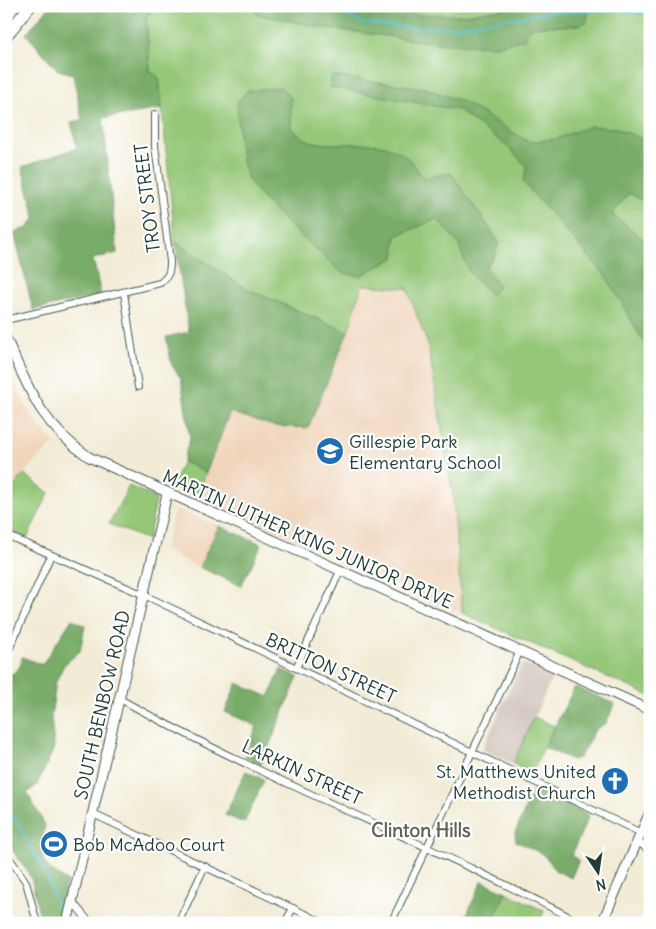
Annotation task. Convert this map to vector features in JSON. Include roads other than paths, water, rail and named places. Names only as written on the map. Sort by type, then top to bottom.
[{"type":"highway","points":[[6,36],[30,6]]},
{"type":"main road","name":"MARTIN LUTHER KING JUNIOR DRIVE","points":[[6,338],[41,411],[61,436],[89,457],[167,494],[341,569],[650,710]]},
{"type":"main road","name":"SOUTH BENBOW ROAD","points":[[67,922],[167,494]]},
{"type":"main road","points":[[602,923],[650,812]]},
{"type":"street","name":"TROY STREET","points":[[124,293],[160,283],[167,278],[170,272],[156,146],[155,114]]},
{"type":"street","points":[[6,320],[124,293],[138,387]]},
{"type":"street","name":"BRITTON STREET","points":[[6,535],[144,596],[473,751],[639,837],[650,851]]},
{"type":"street","points":[[6,656],[51,555]]},
{"type":"street","points":[[296,668],[341,569]]},
{"type":"street","points":[[391,923],[520,652]]},
{"type":"street","name":"LARKIN STREET","points":[[120,699],[217,749],[427,847],[581,923]]},
{"type":"street","points":[[93,814],[324,923]]},
{"type":"street","points":[[6,852],[26,882],[37,923]]},
{"type":"street","points":[[178,923],[205,866]]},
{"type":"street","points":[[72,900],[90,923]]},
{"type":"street","points":[[285,923],[292,908]]},
{"type":"street","points":[[56,923],[67,922]]},
{"type":"waterway","points":[[298,6],[342,14],[365,23],[416,28],[453,27],[552,12],[621,11],[650,15]]},
{"type":"waterway","points":[[6,804],[45,872],[60,912]]},
{"type":"place","name":"Gillespie Park Elementary School","points":[[330,451]]},
{"type":"place","name":"St. Matthews United Methodist Church","points":[[615,781]]},
{"type":"place","name":"Bob McAdoo Court","points":[[54,844]]},
{"type":"district","name":"Clinton Hills","points":[[421,830]]}]
